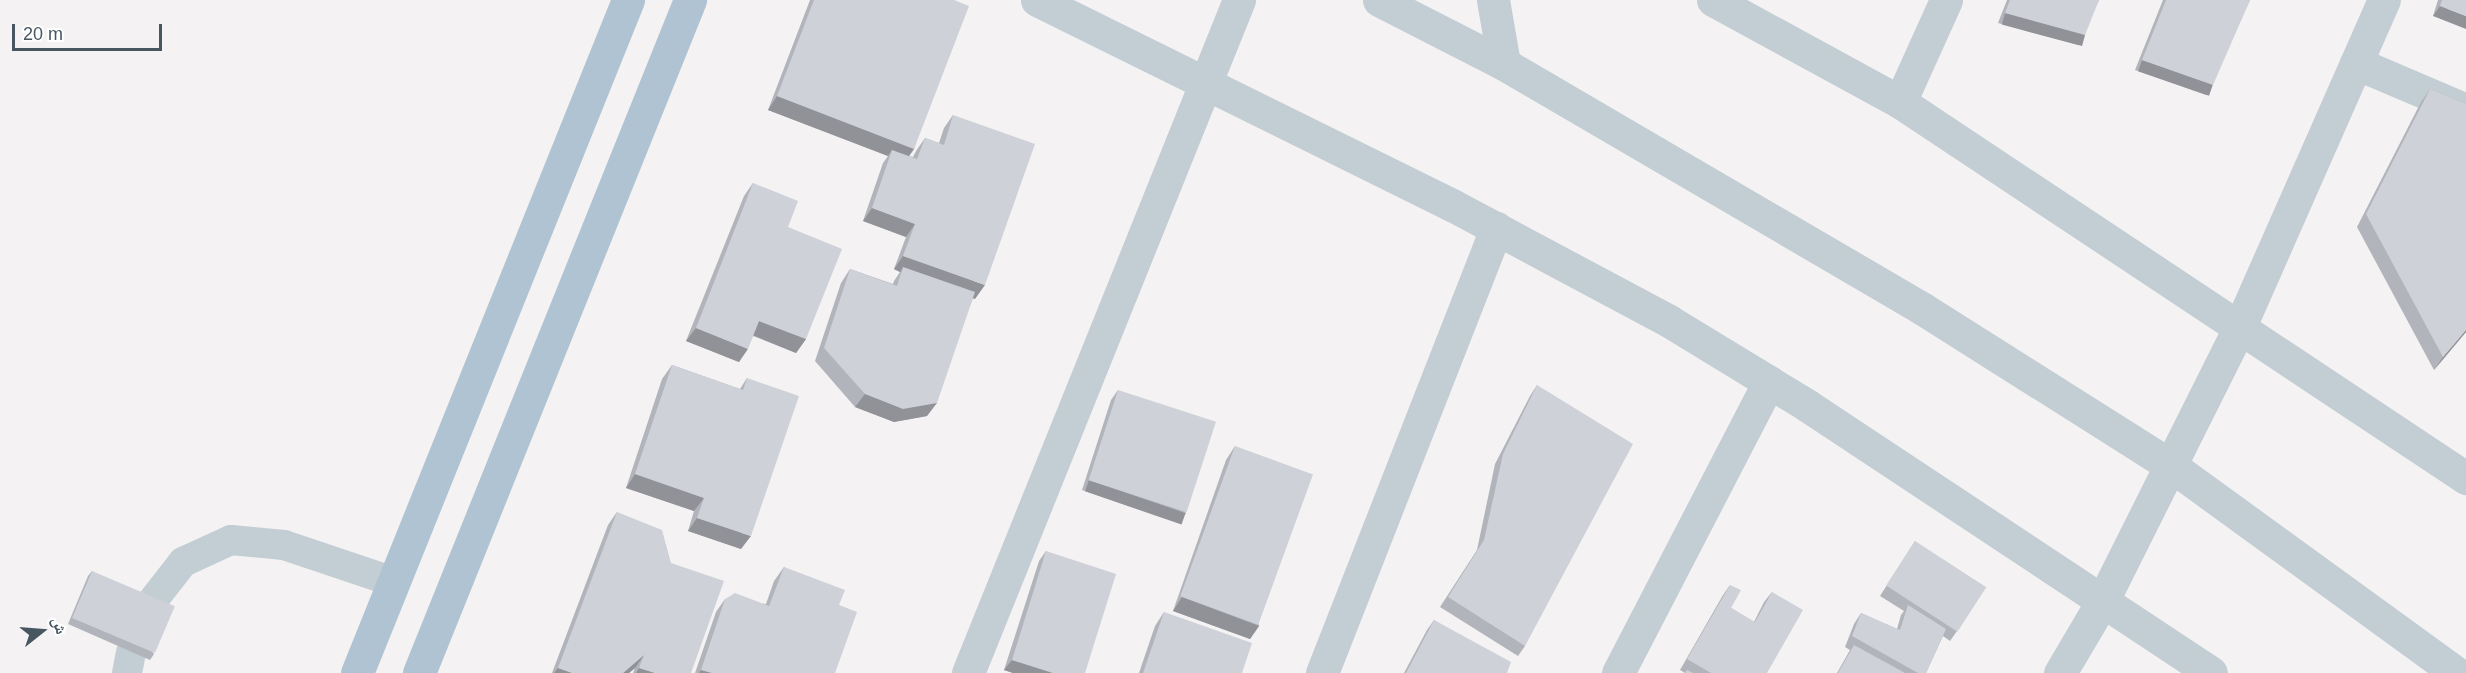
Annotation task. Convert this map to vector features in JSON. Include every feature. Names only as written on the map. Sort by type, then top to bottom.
[{"type":"main road","points":[[357,673],[391,581],[628,0]]},
{"type":"main road","points":[[419,673],[690,0]]},
{"type":"street","points":[[1037,0],[1205,86],[1496,228],[1769,382],[2211,673]]},
{"type":"street","points":[[968,673],[1239,0]]},
{"type":"street","points":[[1380,0],[1504,64],[1923,309],[2170,465],[2456,673]]},
{"type":"street","points":[[1493,0],[1504,64]]},
{"type":"street","points":[[1713,0],[1900,102],[2241,324],[2466,478]]},
{"type":"street","points":[[1900,102],[1946,0]]},
{"type":"street","points":[[2060,673],[2103,600],[2241,324],[2384,0]]},
{"type":"street","points":[[2356,63],[2466,110]]},
{"type":"street","points":[[1322,673],[1496,228]]},
{"type":"street","points":[[1618,673],[1769,382]]},
{"type":"lane","points":[[151,603],[183,561],[231,540],[284,545],[391,581]]},
{"type":"building","points":[[814,0],[954,0],[969,6],[914,149],[777,96]]},
{"type":"building","points":[[2010,0],[2099,0],[2085,35],[2005,13]]},
{"type":"building","points":[[2166,0],[2250,0],[2213,85],[2142,60]]},
{"type":"building","points":[[2442,0],[2466,0],[2466,16],[2440,6]]},
{"type":"building","points":[[2430,89],[2466,104],[2466,330],[2443,357],[2366,214]]},
{"type":"building","points":[[953,115],[1035,144],[985,285],[903,256],[915,224],[872,208],[892,150],[917,159],[925,138],[944,145]]},
{"type":"building","points":[[753,183],[798,201],[788,227],[842,249],[806,339],[759,321],[748,349],[696,328]]},
{"type":"building","points":[[903,267],[975,292],[937,403],[903,409],[865,394],[824,348],[850,269],[897,286]]},
{"type":"building","points":[[672,365],[743,390],[747,378],[799,396],[751,536],[697,518],[704,498],[635,474]]},
{"type":"building","points":[[1537,385],[1633,444],[1525,646],[1448,597],[1484,540],[1503,454]]},
{"type":"building","points":[[1118,390],[1216,422],[1187,512],[1089,480]]},
{"type":"building","points":[[1235,446],[1313,474],[1258,625],[1180,596]]},
{"type":"building","points":[[617,512],[662,530],[671,563],[724,581],[691,673],[655,673],[639,668],[644,655],[623,673],[572,673],[558,668]]},
{"type":"building","points":[[1915,541],[1986,587],[1957,632],[1886,585]]},
{"type":"building","points":[[1046,551],[1116,574],[1085,673],[1053,673],[1012,660]]},
{"type":"building","points":[[784,567],[845,590],[839,605],[857,612],[835,673],[712,673],[701,670],[725,599],[735,593],[769,606]]},
{"type":"building","points":[[92,571],[175,606],[155,653],[72,618]]},
{"type":"building","points":[[1730,585],[1741,590],[1731,608],[1755,622],[1772,592],[1803,610],[1767,673],[1711,673],[1687,659]]},
{"type":"building","points":[[1908,605],[1946,629],[1926,673],[1918,673],[1852,636],[1861,613],[1900,630]]},
{"type":"building","points":[[1164,612],[1252,643],[1242,673],[1143,673]]},
{"type":"building","points":[[1434,620],[1511,662],[1507,673],[1406,673]]},
{"type":"building","points":[[1854,645],[1905,673],[1838,673]]}]
